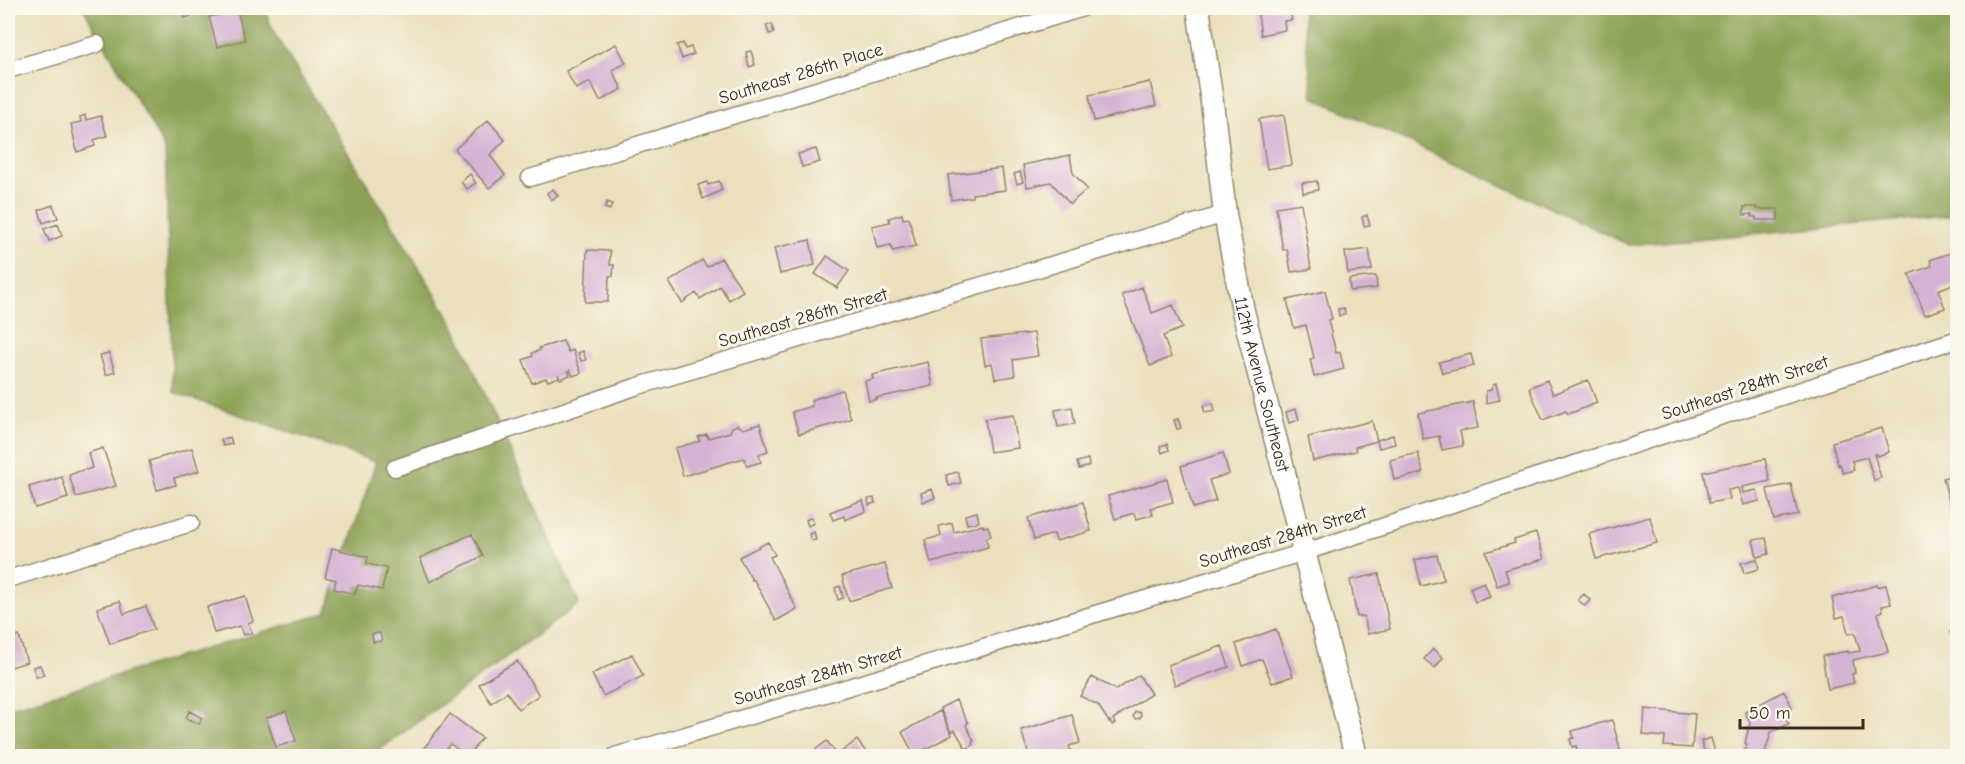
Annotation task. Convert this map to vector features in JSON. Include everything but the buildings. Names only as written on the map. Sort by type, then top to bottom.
[{"type":"street","name":"Southeast 286th Place","points":[[530,178],[1083,8]]},
{"type":"street","name":"112th Avenue Southeast","points":[[1198,8],[1225,214],[1243,311],[1356,756]]},
{"type":"street","points":[[8,70],[97,44]]},
{"type":"street","name":"Southeast 286th Street","points":[[394,468],[635,387],[1225,214]]},
{"type":"street","name":"Southeast 284th Street","points":[[615,756],[1305,552],[1958,339]]},
{"type":"street","points":[[8,579],[191,523]]},
{"type":"green space","points":[[83,8],[264,8],[275,35],[453,323],[579,604],[371,756],[8,756],[8,708],[326,613],[376,462],[173,392],[165,148]]},
{"type":"green space","points":[[1302,8],[1957,8],[1957,215],[1629,245],[1313,97]]}]
